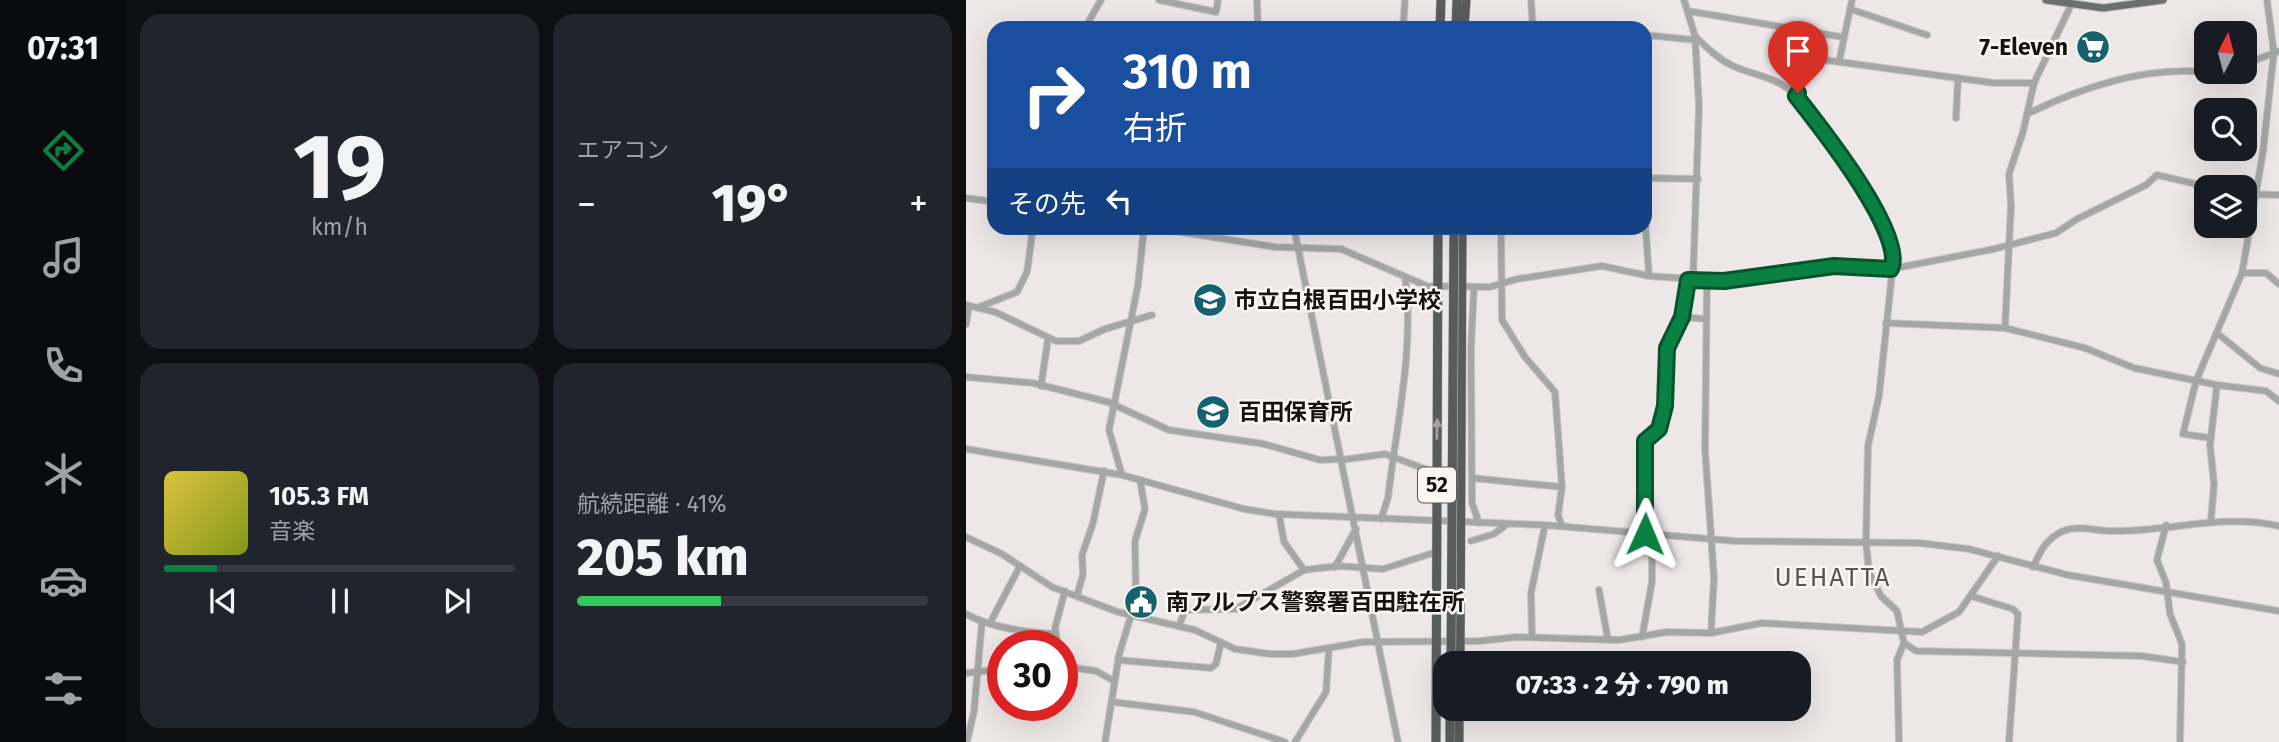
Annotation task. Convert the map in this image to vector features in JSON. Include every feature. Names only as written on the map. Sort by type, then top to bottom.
[{"type":"highway","points":[[1440,21],[1441,0]]},
{"type":"highway","points":[[1460,21],[1461,0]]},
{"type":"highway","name":"52","points":[[1436,742],[1438,235]]},
{"type":"highway","points":[[1455,651],[1458,235]]},
{"type":"highway","name":"52","points":[[1458,235],[1461,287],[1461,522],[1458,651]]},
{"type":"highway","points":[[1455,721],[1455,742]]},
{"type":"main road","points":[[2046,0],[2103,8],[2163,0]]},
{"type":"street","points":[[1089,21],[1101,0]]},
{"type":"street","points":[[1158,0],[1216,12],[1218,0]]},
{"type":"street","points":[[1257,0],[1258,21]]},
{"type":"street","points":[[1404,21],[1405,0]]},
{"type":"street","points":[[1531,0],[1532,21]]},
{"type":"street","points":[[1642,637],[1652,582],[1652,552],[1645,534],[1645,441],[1659,429],[1665,406],[1667,348],[1682,317],[1690,280],[1698,179],[1700,135],[1695,38],[1684,0]]},
{"type":"street","points":[[1839,62],[1842,37],[1852,0]]},
{"type":"street","points":[[2257,187],[2276,52],[2267,0]]},
{"type":"street","points":[[2005,328],[2010,245],[2009,174],[2034,83],[2070,3]]},
{"type":"street","points":[[1850,9],[1927,35]]},
{"type":"street","points":[[1688,11],[1842,37]]},
{"type":"street","points":[[1652,36],[1695,38],[1723,61],[1777,83],[1796,96],[1852,169],[1892,249],[1879,396],[1868,446],[1866,542],[1869,572],[1881,596],[1897,611],[1903,632],[1904,643],[1897,660],[1899,742]]},
{"type":"street","points":[[2258,59],[2276,52]]},
{"type":"street","points":[[1796,96],[1810,58],[1958,78],[2034,83]]},
{"type":"street","points":[[2027,114],[2073,92],[2167,72],[2194,72]]},
{"type":"street","points":[[1956,118],[1958,78]]},
{"type":"street","points":[[1209,235],[1275,247],[1341,249],[1427,286],[1474,287],[1602,267],[1649,276],[1707,281],[1780,275],[1834,266],[1891,269],[1949,260],[2056,233],[2077,219],[2146,185],[2157,175],[2194,184]]},
{"type":"street","points":[[1652,178],[1698,179]]},
{"type":"street","points":[[2257,194],[2279,195]]},
{"type":"street","points":[[966,198],[987,201]]},
{"type":"street","points":[[977,307],[1017,292],[1027,272],[1032,235]]},
{"type":"street","points":[[1122,475],[1109,430],[1130,322],[1143,235]]},
{"type":"street","points":[[1296,235],[1398,742]]},
{"type":"street","points":[[1501,235],[1500,313],[1504,327],[1555,392],[1562,487],[1558,514],[1562,526]]},
{"type":"street","points":[[1646,235],[1649,276]]},
{"type":"street","points":[[2211,438],[2183,434],[2196,381],[2242,273],[2248,238]]},
{"type":"street","points":[[2242,273],[2266,272],[2279,284]]},
{"type":"street","points":[[1381,519],[1388,498],[1408,349],[1409,304],[1405,277]]},
{"type":"street","points":[[1707,281],[1705,449],[1714,578],[1711,632]]},
{"type":"street","points":[[1474,287],[1471,348],[1472,503],[1479,523]]},
{"type":"street","points":[[966,324],[967,306],[977,307],[995,312],[1048,339],[1079,341],[1152,315]]},
{"type":"street","points":[[1682,317],[1706,319]]},
{"type":"street","points":[[1886,323],[2005,328],[2085,348],[2134,368],[2217,386],[2266,391],[2279,401]]},
{"type":"street","points":[[2217,333],[2260,368],[2279,374]]},
{"type":"street","points":[[1041,386],[1048,339]]},
{"type":"street","points":[[966,377],[1041,386],[1112,405],[1169,430],[1264,444],[1320,460],[1393,455],[1424,469]]},
{"type":"street","points":[[2211,520],[2214,484],[2211,438],[2217,386]]},
{"type":"street","points":[[966,449],[1104,471],[1244,509],[1279,514],[1545,525],[1710,539],[1919,543],[1998,556],[2033,567],[2168,593],[2279,611]]},
{"type":"street","points":[[1077,596],[1083,574],[1082,555],[1093,523],[1104,471]]},
{"type":"street","points":[[1472,478],[1562,487]]},
{"type":"street","points":[[1105,742],[1118,660],[1137,590],[1135,541],[1145,509],[1140,480]]},
{"type":"street","points":[[1279,514],[1287,549],[1304,570]]},
{"type":"street","points":[[2033,567],[2043,546],[2069,529],[2113,531],[2211,520],[2258,521],[2279,526]]},
{"type":"street","points":[[1471,541],[1494,534],[1507,524]]},
{"type":"street","points":[[1532,637],[1531,593],[1545,525]]},
{"type":"street","points":[[2166,525],[2157,556],[2171,614],[2182,644],[2180,742]]},
{"type":"street","points":[[1335,566],[1356,529]]},
{"type":"street","points":[[966,537],[1020,566],[1038,579],[1077,596],[1130,616],[1179,626],[1243,651],[1270,654],[1293,654],[1378,642],[1532,637],[1608,640],[1667,632],[1711,632],[1762,623],[1903,632],[1934,628],[1959,612],[1998,556]]},
{"type":"street","points":[[1179,626],[1185,610],[1236,608],[1304,570],[1335,566],[1383,569],[1436,552]]},
{"type":"street","points":[[967,742],[986,623],[1020,566]]},
{"type":"street","points":[[1599,590],[1608,640]]},
{"type":"street","points":[[1056,630],[1065,591]]},
{"type":"street","points":[[1971,596],[2013,609],[2018,614],[2010,742]]},
{"type":"street","points":[[966,614],[986,623],[1016,630]]},
{"type":"street","points":[[1118,660],[1211,668],[1216,664],[1221,642]]},
{"type":"street","points":[[1904,643],[1916,651],[2142,656],[2183,662]]},
{"type":"street","points":[[1296,742],[1326,692],[1329,648]]},
{"type":"street","points":[[1078,668],[1096,671],[1114,681]]},
{"type":"street","points":[[966,673],[987,670]]},
{"type":"street","points":[[1113,702],[1194,712],[1285,742]]},
{"type":"place","name":"7-Eleven","points":[[2093,47]]},
{"type":"place","name":"市立白根百田小学校","points":[[1210,300]]},
{"type":"place","name":"百田保育所","points":[[1213,412]]},
{"type":"place","name":"南アルプス警察署百田駐在所","points":[[1141,602]]},
{"type":"district","name":"UEHATTA","points":[[1833,577]]},
{"type":"route","points":[[1645,534],[1645,441],[1659,429],[1665,406],[1667,348],[1676,335],[1682,317],[1688,280],[1724,281],[1834,266],[1891,269],[1893,264],[1892,249],[1884,229],[1852,169],[1796,96],[1798,93]]}]
